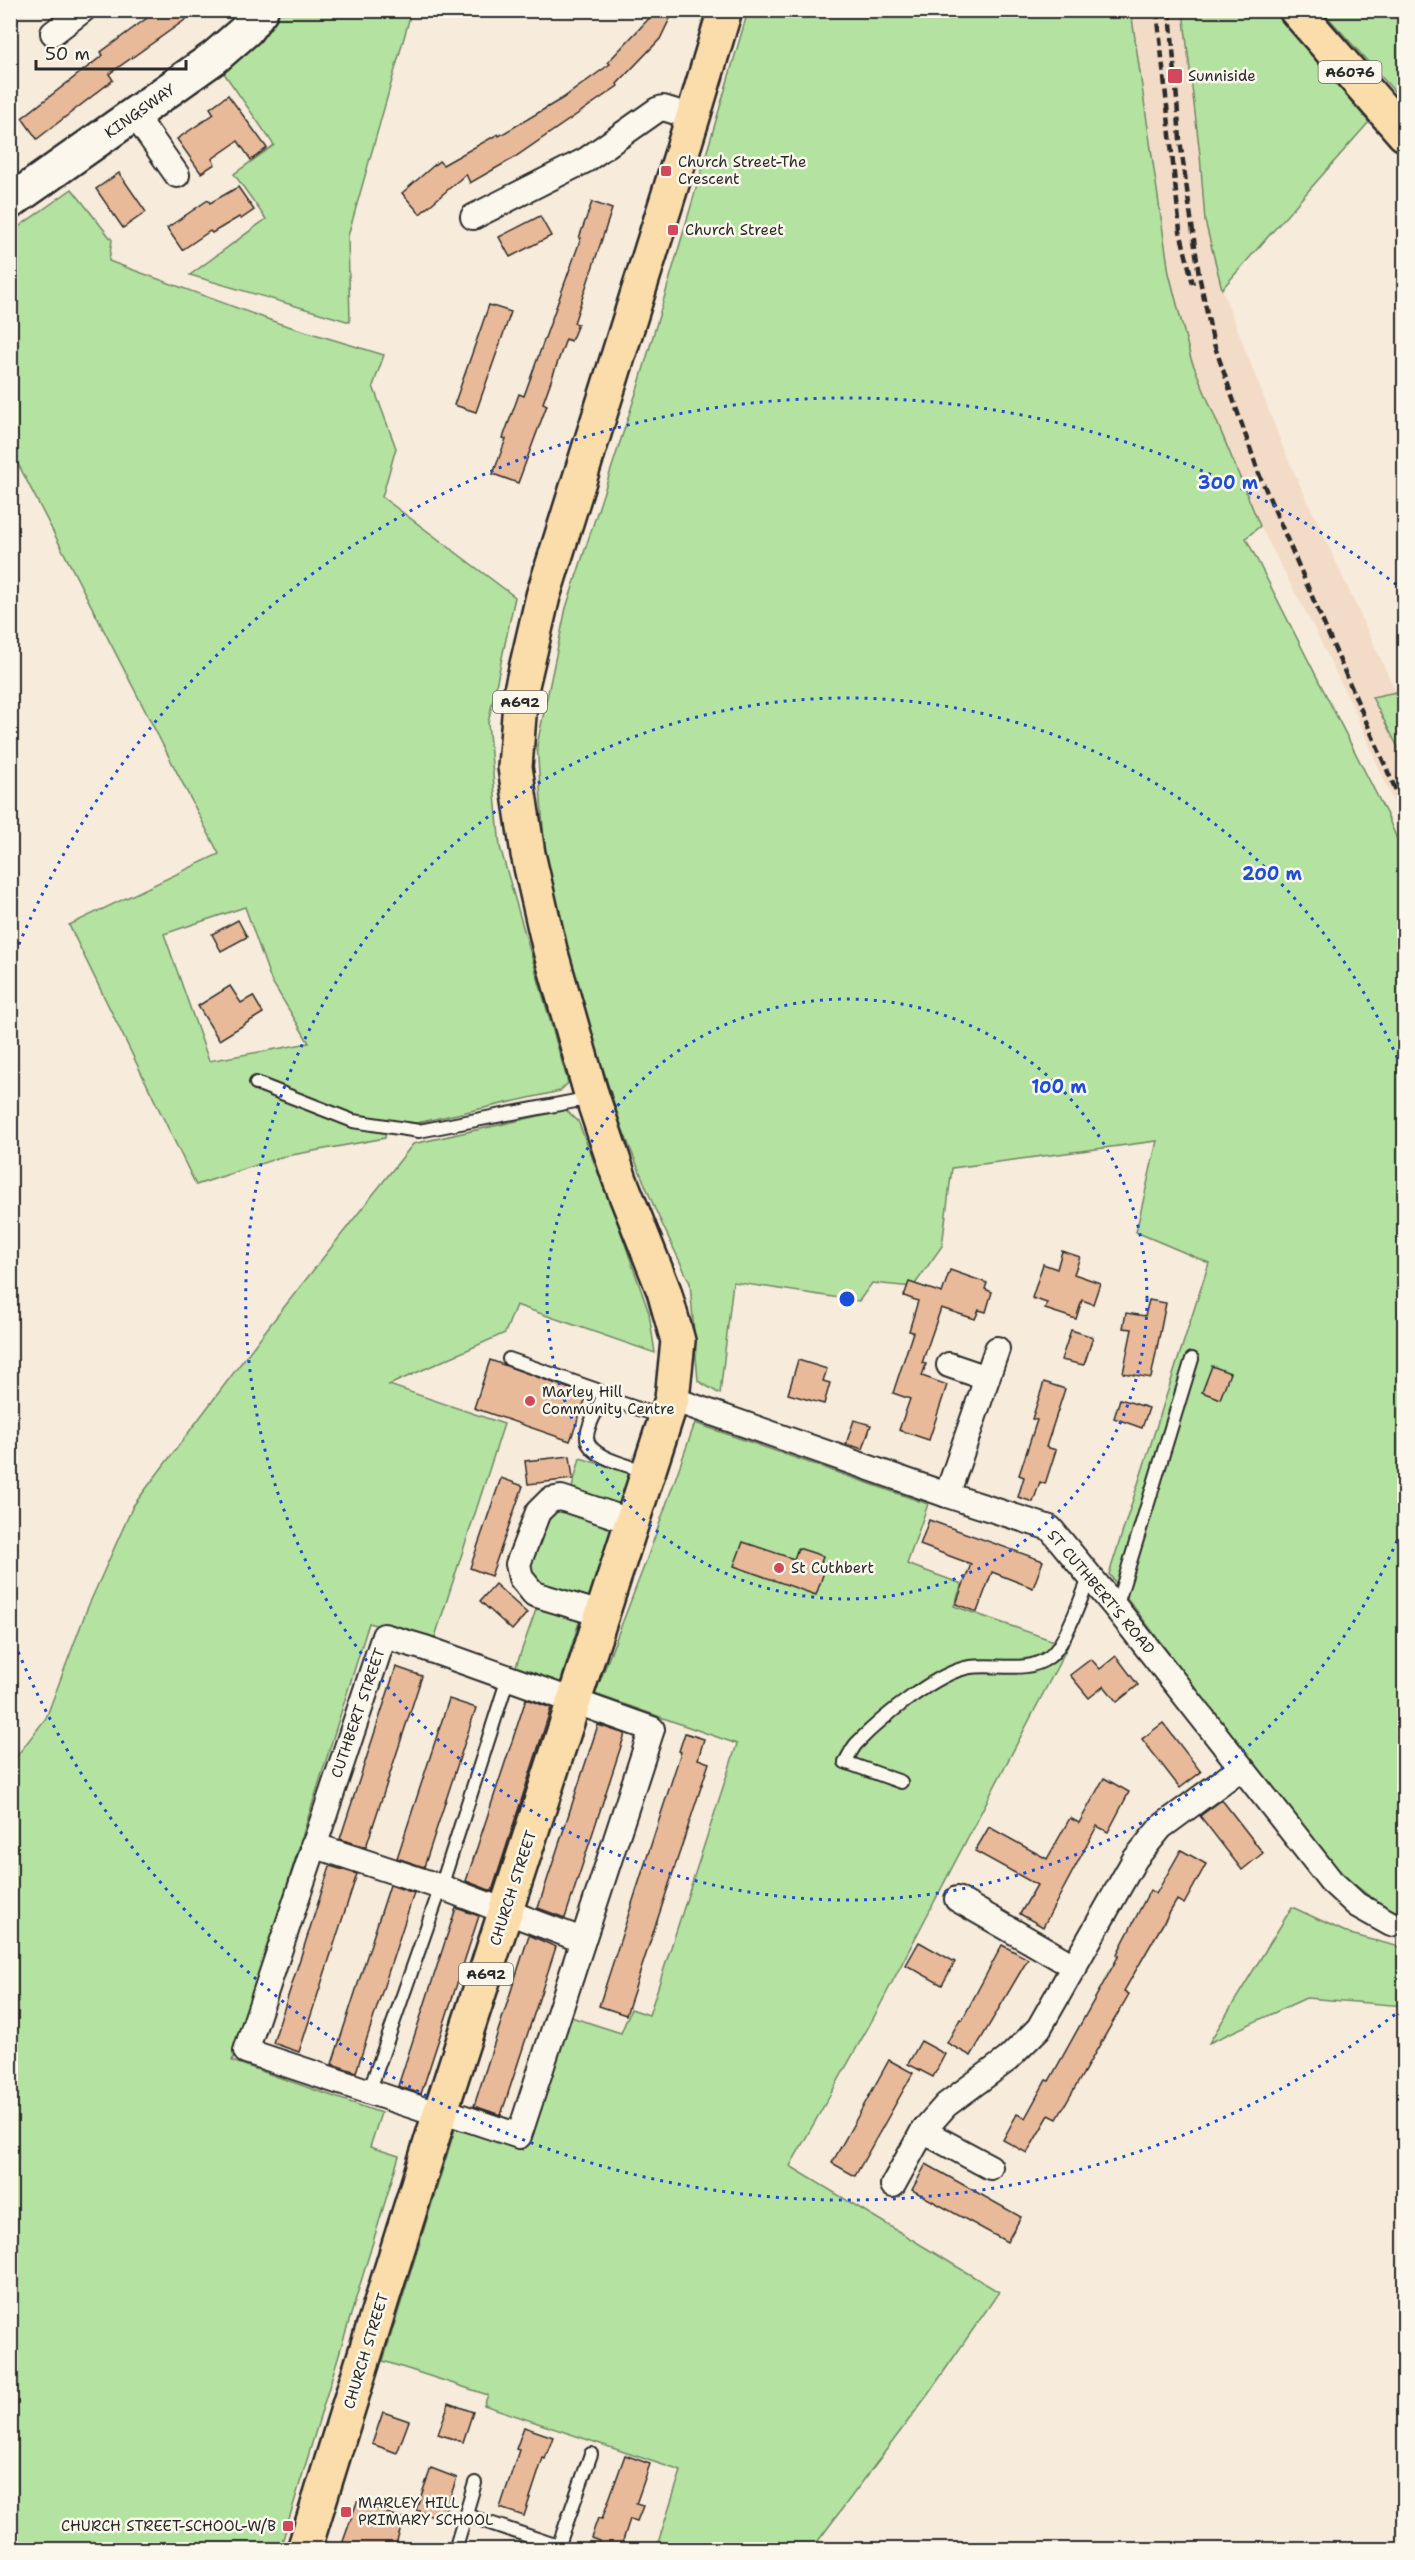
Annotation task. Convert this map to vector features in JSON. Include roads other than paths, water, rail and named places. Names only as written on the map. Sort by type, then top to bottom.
[{"type":"main road","name":"A692","points":[[669,1409],[678,1341],[664,1292],[592,1098],[550,950],[528,854],[515,767],[521,690],[543,596],[693,117],[724,10]]},
{"type":"main road","name":"A6076","points":[[1296,10],[1404,134]]},
{"type":"main road","name":"CHURCH STREET","points":[[304,2550],[440,2113],[669,1409]]},
{"type":"street","points":[[53,33],[83,10]]},
{"type":"street","name":"KINGSWAY","points":[[10,202],[215,57],[246,30],[261,10]]},
{"type":"street","points":[[473,217],[586,160],[657,110],[663,108],[693,117]]},
{"type":"street","points":[[134,114],[177,175]]},
{"type":"street","points":[[947,1495],[996,1349]]},
{"type":"street","points":[[949,1365],[987,1378]]},
{"type":"street","name":"ST CUTHBERT'S ROAD","points":[[669,1409],[1050,1528],[1116,1608],[1331,1881],[1357,1905],[1391,1924]]},
{"type":"street","points":[[603,1615],[534,1594],[521,1578],[518,1564],[538,1512],[550,1500],[561,1498],[633,1522]]},
{"type":"street","name":"CUTHBERT STREET","points":[[384,1636],[508,1678],[652,1729],[519,2136],[369,2092],[246,2051],[384,1636]]},
{"type":"street","points":[[893,2185],[923,2131],[946,2105],[1008,2059],[1039,2028],[1135,1859],[1161,1827],[1241,1768]]},
{"type":"street","points":[[313,1845],[441,1887],[582,1940]]},
{"type":"street","points":[[957,1899],[1075,1967]]},
{"type":"street","points":[[923,2131],[990,2167]]},
{"type":"lane","points":[[256,1083],[354,1121],[419,1131],[592,1098]]},
{"type":"lane","points":[[509,1359],[597,1390],[603,1397],[669,1409]]},
{"type":"lane","points":[[1116,1608],[1192,1359]]},
{"type":"lane","points":[[603,1397],[590,1424],[587,1437],[590,1448],[598,1455],[649,1472]]},
{"type":"lane","points":[[901,1782],[845,1762],[856,1744],[939,1678],[976,1666],[994,1664],[1032,1667],[1051,1656],[1065,1634],[1090,1576]]},
{"type":"lane","points":[[369,2092],[441,1887],[508,1678]]},
{"type":"lane","points":[[466,2515],[558,2548],[591,2454]]},
{"type":"lane","points":[[455,2550],[475,2483]]},
{"type":"railway","points":[[1157,10],[1180,231],[1193,284]]},
{"type":"railway","points":[[1170,10],[1180,140],[1199,275],[1213,341],[1259,474],[1404,809]]},
{"type":"place","name":"Sunniside","points":[[1175,76]]},
{"type":"place","name":"Church Street-The Crescent","points":[[666,171]]},
{"type":"place","name":"Church Street","points":[[673,230]]},
{"type":"place","name":"Marley Hill Community Centre","points":[[530,1401]]},
{"type":"place","name":"St Cuthbert","points":[[779,1568]]},
{"type":"place","name":"MARLEY HILL PRIMARY SCHOOL","points":[[346,2512]]},
{"type":"place","name":"CHURCH STREET-SCHOOL-W/B","points":[[288,2526]]}]
